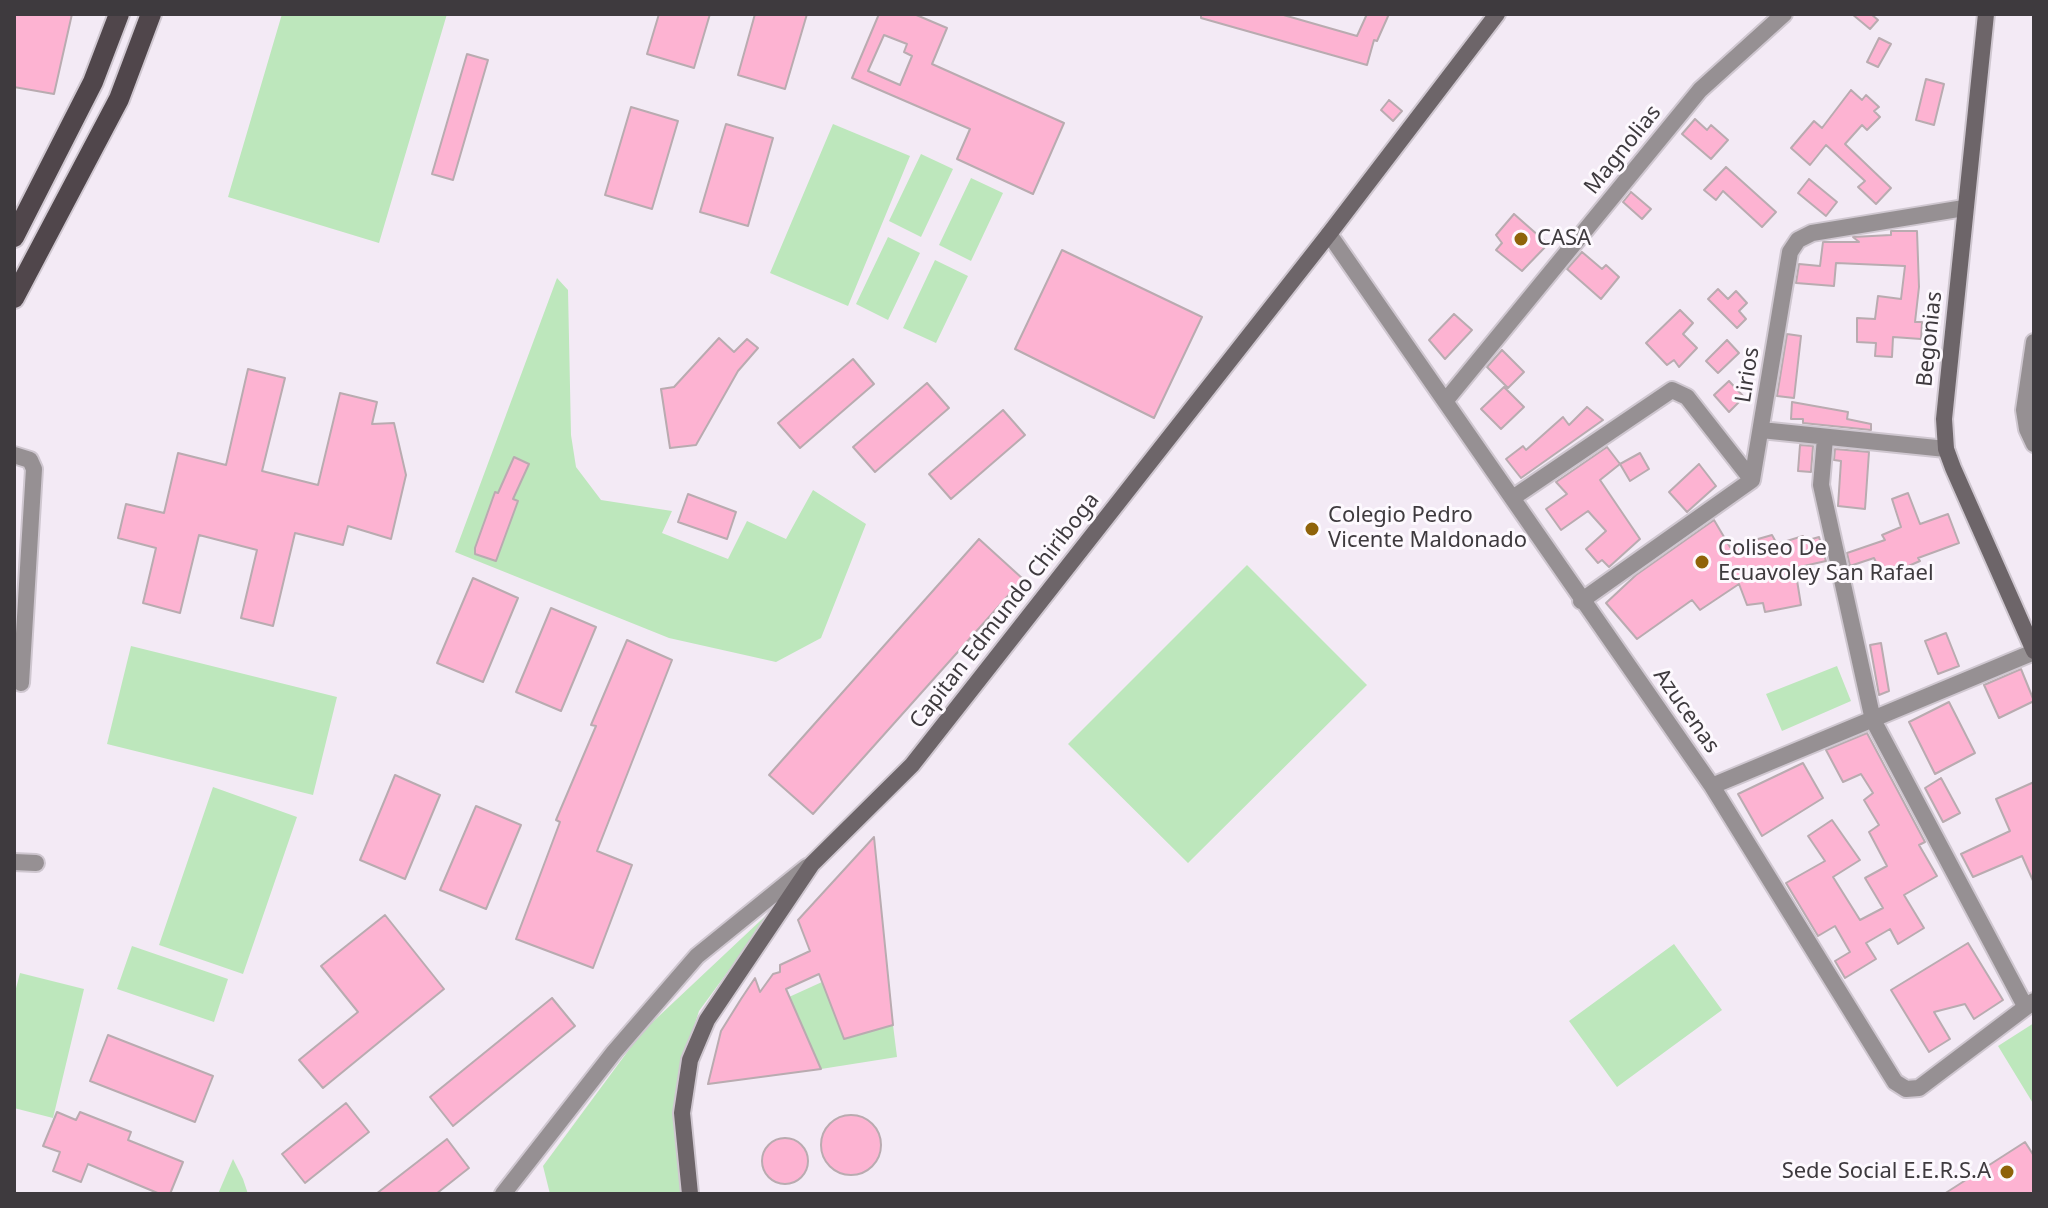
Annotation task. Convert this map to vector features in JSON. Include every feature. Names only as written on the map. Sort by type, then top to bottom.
[{"type":"main road","points":[[14,237],[93,82],[119,14]]},
{"type":"main road","points":[[14,298],[119,99],[151,14]]},
{"type":"street","name":"Capitan Edmundo Chiriboga","points":[[503,1194],[515,1187],[614,1052],[697,956],[812,864],[912,765],[1329,234],[1497,14]]},
{"type":"street","name":"Magnolias","points":[[1447,399],[1700,90],[1784,14]]},
{"type":"street","name":"Begonias","points":[[1986,14],[1944,419],[1946,449],[2034,651]]},
{"type":"street","name":"Lirios","points":[[1752,480],[1790,252],[1798,240],[1812,233],[1964,208]]},
{"type":"street","name":"Azucenas","points":[[1329,234],[1447,399],[1581,601],[1712,786],[1895,1082],[1906,1089],[1919,1088],[2030,1004]]},
{"type":"street","points":[[2032,433],[2024,410],[2034,342]]},
{"type":"street","points":[[1514,497],[1672,390],[1687,397],[1752,480],[1581,601]]},
{"type":"street","points":[[1761,430],[1946,449]]},
{"type":"street","points":[[1825,438],[1821,485],[1873,720],[2030,1004]]},
{"type":"street","points":[[14,455],[30,460],[34,469],[19,619],[21,683]]},
{"type":"street","points":[[1712,786],[2034,651]]},
{"type":"street","points":[[14,862],[36,863]]},
{"type":"street","points":[[690,1194],[682,1113],[690,1060],[707,1020],[812,864]]},
{"type":"green space","points":[[282,14],[447,14],[379,243],[228,197]]},
{"type":"green space","points":[[833,124],[910,156],[848,306],[770,273]]},
{"type":"green space","points":[[921,154],[953,169],[921,237],[889,221]]},
{"type":"green space","points":[[971,178],[1003,193],[971,261],[939,245]]},
{"type":"green space","points":[[888,237],[920,253],[888,320],[856,304]]},
{"type":"green space","points":[[935,260],[968,276],[936,343],[903,328]]},
{"type":"green space","points":[[557,278],[568,290],[571,435],[576,467],[601,500],[672,511],[662,533],[728,559],[747,521],[786,539],[813,490],[866,524],[821,638],[776,662],[669,638],[455,552]]},
{"type":"green space","points":[[1247,565],[1367,685],[1188,863],[1068,744]]},
{"type":"green space","points":[[131,646],[337,697],[313,795],[107,744]]},
{"type":"green space","points":[[1837,666],[1851,701],[1782,731],[1766,694]]},
{"type":"green space","points":[[213,787],[297,817],[243,974],[159,945]]},
{"type":"green space","points":[[776,906],[699,1011],[684,1058],[685,1194],[550,1194],[543,1166],[642,1032]]},
{"type":"green space","points":[[1674,944],[1722,1010],[1617,1087],[1569,1021]]},
{"type":"green space","points":[[132,946],[228,979],[214,1022],[117,989]]},
{"type":"green space","points":[[20,973],[84,989],[53,1118],[14,1108],[14,996]]},
{"type":"green space","points":[[822,982],[845,1038],[893,1025],[897,1057],[821,1069],[789,997]]},
{"type":"green space","points":[[2034,1023],[2034,1105],[1998,1046]]},
{"type":"green space","points":[[233,1159],[248,1194],[218,1194]]},
{"type":"building","points":[[14,14],[72,14],[54,94],[14,87]]},
{"type":"building","points":[[659,14],[710,14],[694,68],[647,54]]},
{"type":"building","points":[[755,14],[807,14],[785,89],[738,75]]},
{"type":"building","points":[[879,14],[914,14],[947,28],[932,64],[1064,123],[1033,194],[957,159],[970,129],[852,78]],"holes":[[[884,35],[907,44],[904,52],[912,56],[900,85],[868,71]]]},
{"type":"building","points":[[1201,14],[1280,14],[1357,36],[1367,14],[1389,14],[1377,41],[1374,40],[1367,65],[1201,18]]},
{"type":"building","points":[[1852,14],[1871,14],[1878,20],[1870,29]]},
{"type":"building","points":[[1879,38],[1891,44],[1878,67],[1867,62]]},
{"type":"building","points":[[467,54],[488,60],[453,180],[432,174]]},
{"type":"building","points":[[1926,79],[1944,84],[1934,125],[1916,120]]},
{"type":"building","points":[[1851,90],[1862,100],[1866,95],[1879,107],[1874,111],[1880,117],[1867,130],[1862,125],[1845,144],[1891,188],[1876,204],[1858,187],[1865,181],[1826,145],[1810,165],[1791,148],[1814,121],[1822,128]]},
{"type":"building","points":[[1389,100],[1402,111],[1393,121],[1381,110]]},
{"type":"building","points":[[631,107],[678,121],[652,209],[605,195]]},
{"type":"building","points":[[1695,119],[1707,130],[1711,125],[1728,140],[1711,159],[1682,134]]},
{"type":"building","points":[[726,124],[773,138],[748,226],[700,212]]},
{"type":"building","points":[[1726,167],[1776,212],[1762,227],[1723,191],[1716,200],[1704,190]]},
{"type":"building","points":[[1809,179],[1837,202],[1826,216],[1798,193]]},
{"type":"building","points":[[1631,192],[1651,209],[1642,219],[1623,202]]},
{"type":"building","name":"CASA","points":[[1514,214],[1548,244],[1522,271],[1496,250],[1502,243],[1496,235]]},
{"type":"building","points":[[1891,231],[1917,231],[1919,287],[1915,322],[1922,322],[1921,339],[1893,337],[1892,357],[1875,356],[1876,343],[1857,342],[1857,318],[1875,319],[1878,296],[1901,299],[1905,266],[1836,263],[1834,286],[1796,283],[1799,264],[1820,266],[1823,242],[1859,242],[1853,237],[1891,235]]},
{"type":"building","points":[[1062,250],[1202,317],[1154,418],[1015,349]]},
{"type":"building","points":[[1582,252],[1602,269],[1606,265],[1619,277],[1601,299],[1567,269]]},
{"type":"building","points":[[1718,289],[1728,299],[1736,291],[1747,303],[1739,311],[1746,319],[1737,328],[1708,299]]},
{"type":"building","points":[[1680,310],[1693,323],[1683,334],[1697,348],[1679,367],[1674,360],[1667,365],[1646,343]]},
{"type":"building","points":[[1454,314],[1472,330],[1445,359],[1429,340]]},
{"type":"building","points":[[1787,334],[1801,336],[1794,398],[1777,396]]},
{"type":"building","points":[[719,338],[734,352],[747,339],[758,348],[738,371],[696,445],[670,448],[661,389],[674,387]]},
{"type":"building","points":[[1727,340],[1739,353],[1718,373],[1706,361]]},
{"type":"building","points":[[1502,350],[1524,372],[1508,388],[1487,367]]},
{"type":"building","points":[[853,359],[874,384],[800,448],[778,423]]},
{"type":"building","points":[[248,369],[285,378],[262,471],[318,485],[340,393],[377,402],[372,424],[394,423],[406,475],[391,539],[348,526],[343,545],[295,533],[273,626],[241,618],[257,550],[199,535],[180,613],[143,603],[156,548],[118,538],[126,504],[164,513],[178,453],[226,465]]},
{"type":"building","points":[[1729,381],[1744,397],[1729,412],[1714,395]]},
{"type":"building","points":[[927,383],[949,408],[875,472],[853,447]]},
{"type":"building","points":[[1504,387],[1524,407],[1501,429],[1481,409]]},
{"type":"building","points":[[1792,402],[1848,412],[1847,419],[1871,424],[1871,430],[1791,419]]},
{"type":"building","points":[[1587,407],[1603,420],[1521,478],[1506,459],[1523,446],[1526,450],[1563,417],[1569,425]]},
{"type":"building","points":[[1003,410],[1025,435],[951,499],[929,474]]},
{"type":"building","points":[[1800,445],[1813,446],[1811,472],[1798,471]]},
{"type":"building","points":[[1607,447],[1620,464],[1600,480],[1640,539],[1609,567],[1602,560],[1598,563],[1586,549],[1606,531],[1588,511],[1561,530],[1546,509],[1567,494],[1556,482]]},
{"type":"building","points":[[1835,449],[1869,452],[1865,509],[1838,506],[1841,461],[1834,460]]},
{"type":"building","points":[[1640,453],[1649,469],[1630,481],[1620,464]]},
{"type":"building","points":[[514,457],[529,464],[513,499],[518,501],[496,561],[475,554],[475,548],[495,492],[498,493]]},
{"type":"building","points":[[1699,464],[1716,486],[1687,512],[1669,492]]},
{"type":"building","points":[[1908,493],[1920,524],[1948,514],[1959,543],[1918,558],[1920,561],[1883,577],[1874,558],[1850,566],[1847,553],[1885,540],[1882,535],[1901,527],[1892,499]]},
{"type":"building","points":[[688,494],[736,512],[727,539],[678,522]]},
{"type":"building","points":[[1714,520],[1730,547],[1772,535],[1777,544],[1803,536],[1805,541],[1819,537],[1826,561],[1795,568],[1801,605],[1765,612],[1763,603],[1747,605],[1739,584],[1700,610],[1692,600],[1637,639],[1606,603],[1636,575]]},
{"type":"building","points":[[979,539],[1023,579],[813,814],[769,775]]},
{"type":"building","points":[[473,578],[518,598],[483,682],[437,663]]},
{"type":"building","points":[[551,608],[596,627],[561,711],[516,692]]},
{"type":"building","points":[[1946,633],[1959,666],[1938,674],[1925,641]]},
{"type":"building","points":[[627,640],[672,660],[597,851],[632,865],[593,968],[516,939],[560,822],[556,820],[596,726],[591,725]]},
{"type":"building","points":[[1881,643],[1889,691],[1879,695],[1870,645]]},
{"type":"building","points":[[2021,669],[2034,701],[1999,718],[1984,685]]},
{"type":"building","points":[[1949,702],[1975,753],[1935,774],[1909,722]]},
{"type":"building","points":[[1867,733],[1925,842],[1919,845],[1937,876],[1904,895],[1924,928],[1898,944],[1890,929],[1866,943],[1876,959],[1845,978],[1835,961],[1850,952],[1835,926],[1818,936],[1786,883],[1825,861],[1808,836],[1832,820],[1860,860],[1833,877],[1860,920],[1883,908],[1865,878],[1887,866],[1869,832],[1879,825],[1864,800],[1873,793],[1861,774],[1843,782],[1826,750]]},
{"type":"building","points":[[1803,763],[1823,798],[1762,836],[1738,794]]},
{"type":"building","points":[[395,775],[440,795],[405,879],[360,860]]},
{"type":"building","points":[[1941,778],[1960,813],[1943,822],[1925,788]]},
{"type":"building","points":[[2034,782],[2034,883],[2022,856],[1973,877],[1961,854],[2010,831],[1996,799]]},
{"type":"building","points":[[476,806],[521,825],[486,909],[440,890]]},
{"type":"building","points":[[874,837],[893,1025],[844,1039],[819,974],[786,989],[821,1069],[708,1084],[721,1031],[755,978],[760,992],[773,974],[780,972],[780,965],[810,951],[798,920]]},
{"type":"building","points":[[385,915],[444,989],[323,1088],[299,1060],[358,1012],[321,966]]},
{"type":"building","points":[[1968,943],[2003,1000],[1974,1019],[1965,1004],[1934,1012],[1950,1039],[1929,1052],[1891,990]]},
{"type":"building","points":[[552,998],[575,1026],[453,1126],[430,1097]]},
{"type":"building","points":[[108,1035],[213,1076],[195,1122],[90,1081]]},
{"type":"building","points":[[346,1103],[369,1132],[305,1183],[282,1154]]},
{"type":"building","points":[[57,1112],[76,1120],[80,1112],[131,1132],[128,1140],[183,1162],[170,1194],[160,1194],[88,1164],[81,1182],[53,1171],[60,1152],[43,1146]]},
{"type":"building","points":[[851,1115],[872,1124],[881,1145],[872,1166],[851,1175],[830,1166],[821,1145],[830,1124]]},
{"type":"building","points":[[785,1138],[801,1145],[808,1161],[801,1177],[785,1184],[769,1177],[762,1161],[769,1145]]},
{"type":"building","points":[[447,1139],[469,1168],[436,1194],[376,1194]]},
{"type":"building","name":"Sede Social E.E.R.S.A","points":[[2025,1142],[2034,1156],[2034,1194],[1944,1194]]},
{"type":"place","name":"CASA","points":[[1521,239]]},
{"type":"place","name":"Colegio Pedro Vicente Maldonado","points":[[1312,529]]},
{"type":"place","name":"Coliseo De Ecuavoley San Rafael","points":[[1702,562]]},
{"type":"place","name":"Sede Social E.E.R.S.A","points":[[2007,1172]]}]
